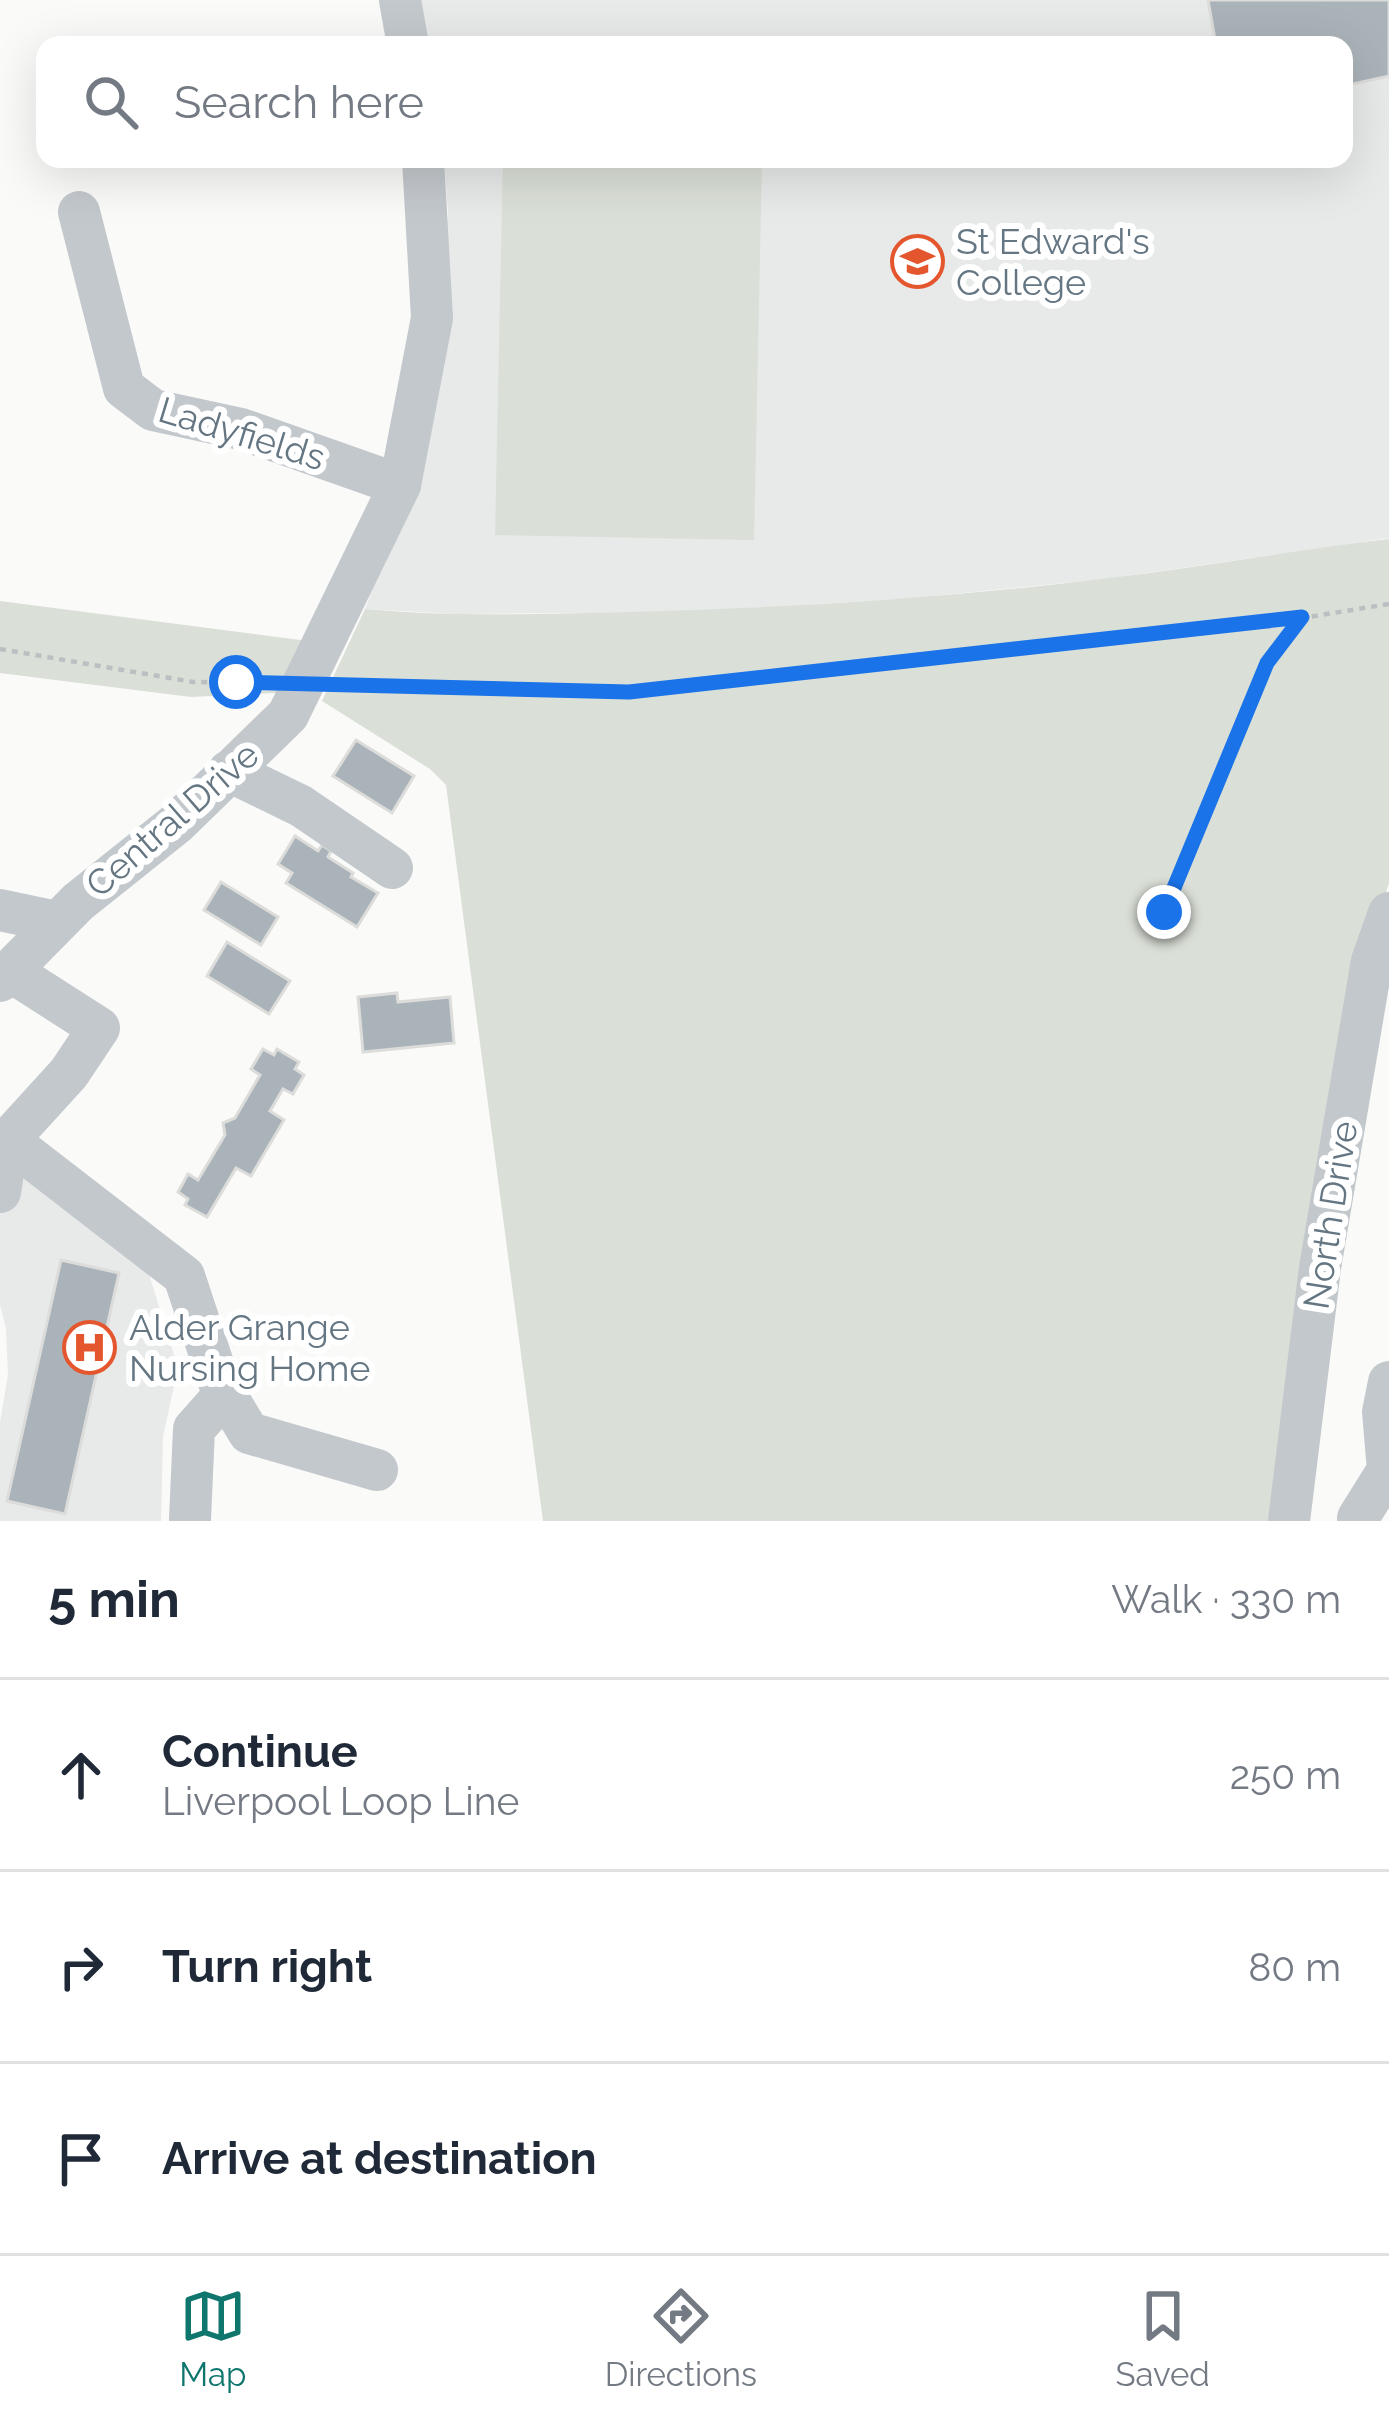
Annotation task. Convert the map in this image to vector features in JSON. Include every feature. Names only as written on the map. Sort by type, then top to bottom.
[{"type":"street","points":[[400,0],[406,36]]},
{"type":"street","name":"Central Drive","points":[[5,976],[78,902],[177,823],[229,771],[286,700],[334,622],[400,484],[432,318],[424,168]]},
{"type":"street","name":"Ladyfields","points":[[79,212],[124,388],[153,410],[242,429],[400,484]]},
{"type":"street","points":[[229,771],[301,806],[392,868]]},
{"type":"street","points":[[0,910],[57,922]]},
{"type":"street","name":"North Drive","points":[[1289,1521],[1324,1244],[1372,961],[1389,913]]},
{"type":"street","points":[[0,1192],[8,1140],[69,1073],[99,1028],[5,976]]},
{"type":"street","points":[[8,1140],[184,1276],[220,1385],[249,1433],[377,1469]]},
{"type":"street","points":[[1358,1518],[1388,1470],[1383,1412],[1389,1382]]},
{"type":"street","points":[[190,1519],[194,1430],[225,1394]]},
{"type":"path","points":[[331,685],[629,692],[1389,604]]},
{"type":"path","points":[[1164,912],[1267,663],[1302,617]]},
{"type":"path","points":[[0,649],[286,700]]},
{"type":"shaded area","name":"St Edward's College","points":[[410,0],[1389,0],[1389,538],[1105,579],[903,599],[696,611],[457,614],[365,609],[412,479],[442,313],[448,212],[445,168],[1353,168],[1353,36],[421,36]]},
{"type":"shaded area","points":[[503,168],[762,168],[754,540],[495,535]]},
{"type":"shaded area","points":[[1389,539],[1389,883],[1361,973],[1281,1521],[543,1521],[446,785],[430,769],[322,701],[365,609],[529,614],[865,601],[1101,579]]},
{"type":"shaded area","points":[[0,601],[316,642],[294,692],[191,697],[0,673]]},
{"type":"shaded area","name":"Alder Grange Nursing Home","points":[[0,1154],[149,1274],[178,1368],[163,1436],[161,1521],[0,1521],[0,1422],[8,1375],[0,1305]]},
{"type":"building","points":[[1208,0],[1389,0],[1389,76],[1353,84],[1353,36],[1214,36]]},
{"type":"building","points":[[356,740],[414,776],[392,813],[333,776]]},
{"type":"building","points":[[295,836],[318,851],[322,845],[331,851],[328,857],[378,893],[357,927],[286,883],[292,873],[278,864]]},
{"type":"building","points":[[221,882],[278,917],[261,945],[204,910]]},
{"type":"building","points":[[227,942],[290,981],[269,1014],[207,976]]},
{"type":"building","points":[[397,993],[398,1002],[450,997],[454,1043],[363,1052],[358,997]]},
{"type":"building","points":[[263,1049],[274,1055],[277,1049],[299,1062],[295,1069],[304,1075],[293,1094],[283,1089],[270,1111],[284,1120],[251,1176],[236,1168],[207,1217],[185,1205],[188,1199],[178,1192],[188,1174],[198,1180],[225,1135],[223,1123],[235,1118],[260,1075],[251,1069]]},
{"type":"building","points":[[61,1260],[119,1273],[65,1514],[7,1501]]},
{"type":"place","name":"St Edward's College","points":[[917,262]]},
{"type":"place","name":"Alder Grange Nursing Home","points":[[90,1348]]},
{"type":"route","points":[[236,682],[629,692],[1302,617],[1267,663],[1164,912]]}]
